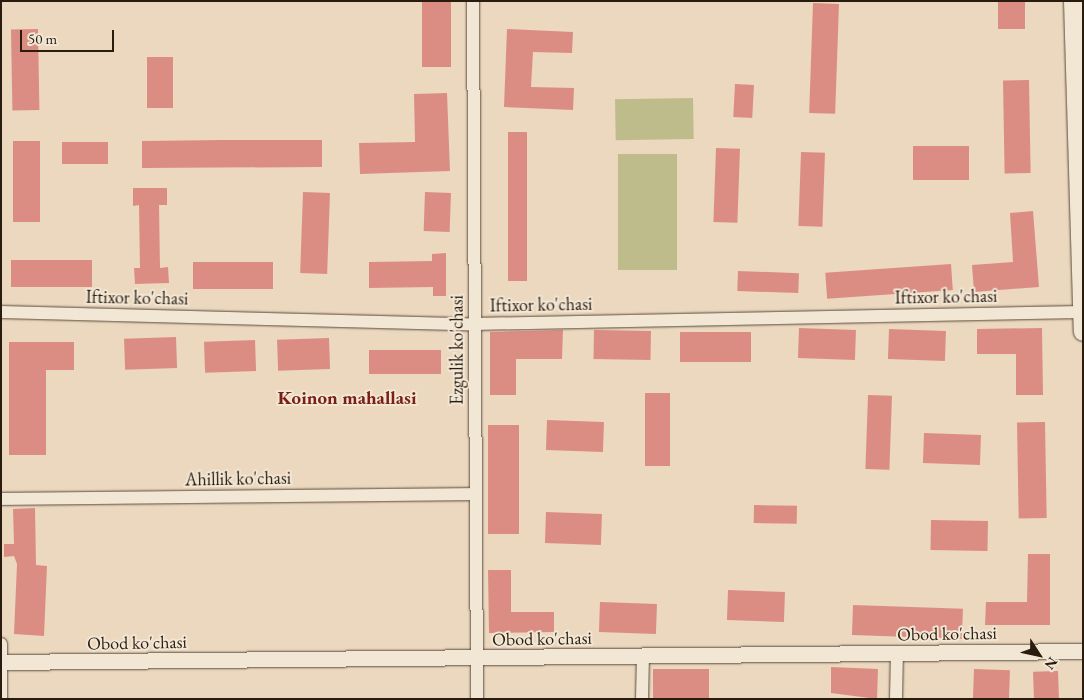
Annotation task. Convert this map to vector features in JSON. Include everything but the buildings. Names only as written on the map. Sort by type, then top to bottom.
[{"type":"main road","points":[[1073,1],[1083,332]]},
{"type":"street","name":"Ezgulik ko'chasi","points":[[473,1],[477,699]]},
{"type":"street","name":"Iftixor ko'chasi","points":[[1,312],[474,324],[1082,312]]},
{"type":"street","name":"Ahillik ko'chasi","points":[[1,499],[476,494]]},
{"type":"street","points":[[1,644],[1,699]]},
{"type":"street","name":"Obod ko'chasi","points":[[1,662],[477,659],[1083,651]]},
{"type":"street","points":[[896,699],[898,653]]},
{"type":"street","points":[[642,699],[643,656]]},
{"type":"shaded area","points":[[693,98],[694,139],[616,140],[615,99]]},
{"type":"shaded area","points":[[618,154],[677,154],[677,270],[618,270]]},
{"type":"district","name":"Koinon mahallasi","points":[[347,398]]}]
